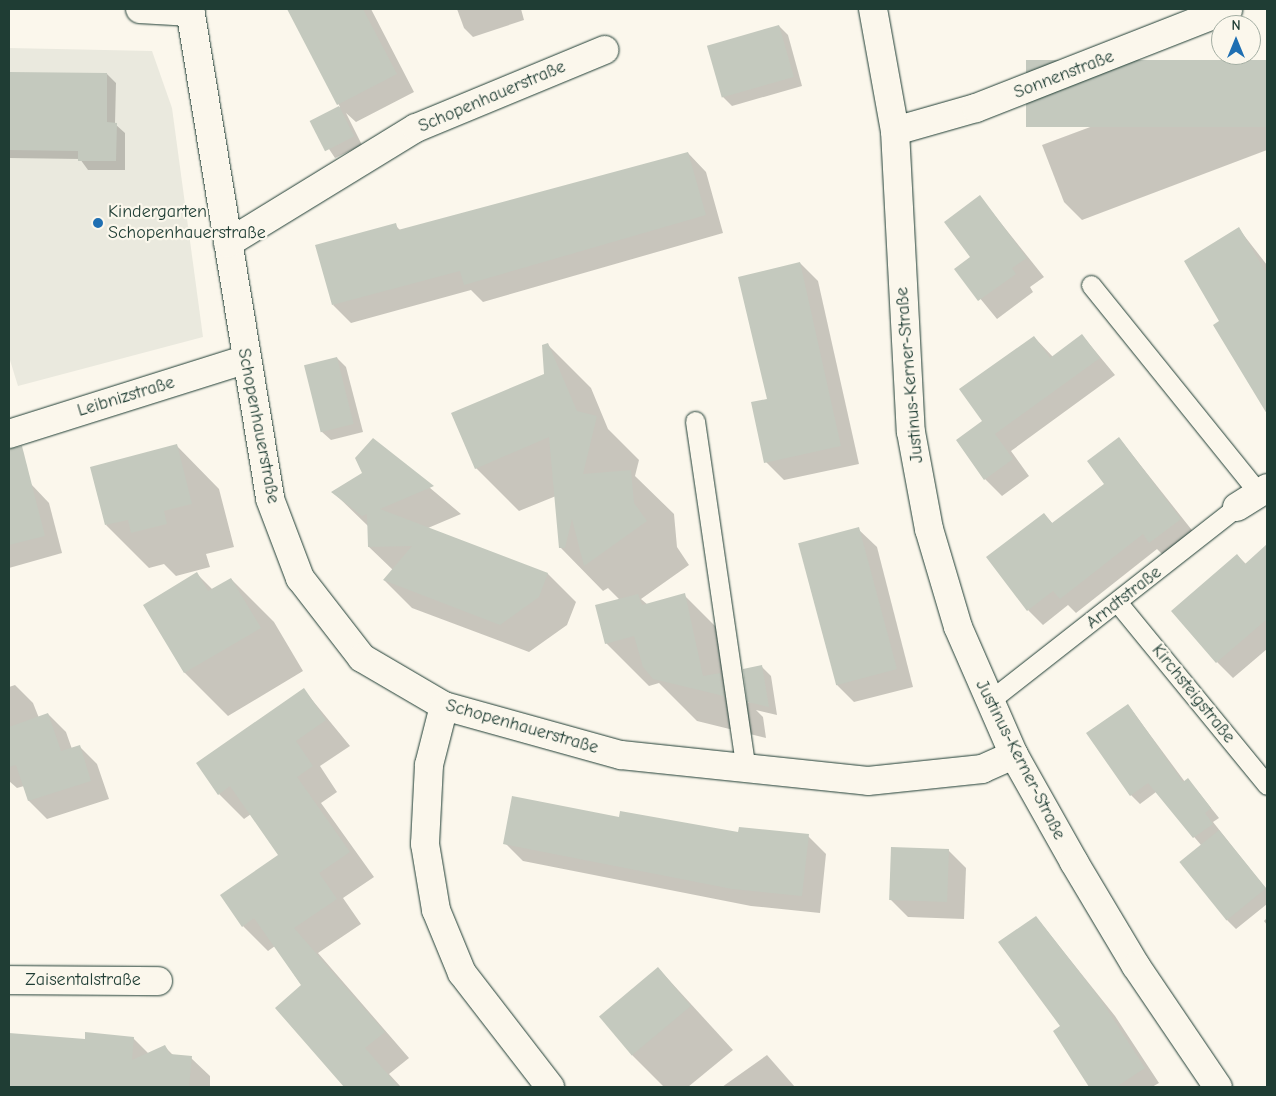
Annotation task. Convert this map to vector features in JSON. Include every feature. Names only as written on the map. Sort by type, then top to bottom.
[{"type":"street","name":"Schopenhauerstraße","points":[[140,9],[190,10],[228,243],[244,360],[270,499],[300,578],[362,658],[444,706],[621,755],[746,770],[868,781],[982,769],[1014,755]]},
{"type":"street","name":"Justinus-Kerner-Straße","points":[[873,9],[895,131],[907,381],[918,480],[958,627],[988,702],[1014,755],[1136,966],[1218,1087]]},
{"type":"street","name":"Sonnenstraße","points":[[895,131],[976,108],[1228,9]]},
{"type":"street","name":"Schopenhauerstraße","points":[[228,243],[416,128],[604,50]]},
{"type":"street","name":"Leibnizstraße","points":[[9,434],[244,360]]},
{"type":"street","points":[[444,706],[429,765],[425,844],[436,910],[462,973],[550,1087]]},
{"type":"street","name":"Zaisentalstraße","points":[[9,980],[158,981]]},
{"type":"lane","name":"Arndtstraße","points":[[988,702],[1254,496],[1091,285]]},
{"type":"lane","points":[[695,421],[746,770]]},
{"type":"lane","name":"Kirchsteigstraße","points":[[1118,603],[1267,785]]},
{"type":"shaded area","name":"Kindergarten Schopenhauerstraße","points":[[9,48],[152,51],[172,108],[203,337],[18,386],[9,357]]},
{"type":"building","points":[[287,9],[363,9],[397,74],[337,105]]},
{"type":"building","points":[[779,25],[794,77],[722,98],[707,46]]},
{"type":"building","points":[[1026,60],[1211,60],[1211,65],[1261,65],[1261,60],[1267,60],[1267,127],[1026,127]]},
{"type":"building","points":[[9,72],[107,73],[107,122],[117,123],[116,161],[78,161],[78,151],[9,150]]},
{"type":"building","points":[[339,106],[354,136],[325,151],[310,121]]},
{"type":"building","points":[[688,152],[706,215],[464,285],[460,271],[332,305],[315,245],[396,223],[398,230]]},
{"type":"building","points":[[980,195],[1027,258],[1012,268],[1016,274],[978,301],[954,269],[970,257],[944,222]]},
{"type":"building","points":[[1239,227],[1267,274],[1267,414],[1213,325],[1219,321],[1184,261]]},
{"type":"building","points":[[800,262],[841,446],[764,463],[751,402],[767,399],[738,277]]},
{"type":"building","points":[[1082,334],[1100,358],[995,434],[1013,459],[984,480],[956,440],[982,421],[959,389],[1034,336],[1050,358]]},
{"type":"building","points":[[548,343],[577,411],[597,416],[583,474],[631,470],[634,503],[647,521],[584,566],[572,519],[565,548],[559,548],[549,437],[475,469],[451,413],[544,374],[542,345]]},
{"type":"building","points":[[337,357],[354,424],[321,432],[304,365]]},
{"type":"building","points":[[1119,437],[1181,519],[1149,543],[1143,534],[1060,599],[1053,591],[1027,611],[986,557],[1044,513],[1052,523],[1104,484],[1087,461]]},
{"type":"building","points":[[373,438],[434,486],[380,509],[548,573],[539,597],[500,625],[383,580],[412,546],[368,547],[367,514],[362,516],[331,492],[362,473],[355,458]]},
{"type":"building","points":[[177,444],[192,504],[164,511],[167,524],[131,533],[128,520],[105,525],[90,467]]},
{"type":"building","points":[[22,446],[45,536],[9,545],[9,449]]},
{"type":"building","points":[[859,527],[897,669],[836,685],[798,543]]},
{"type":"building","points":[[1267,544],[1267,619],[1216,663],[1171,611],[1237,554],[1245,564]]},
{"type":"building","points":[[197,572],[208,591],[231,578],[261,628],[184,673],[143,605]]},
{"type":"building","points":[[685,593],[703,676],[720,673],[724,696],[653,679],[643,667],[634,636],[605,644],[595,605],[638,594],[642,605]]},
{"type":"building","points":[[762,665],[769,707],[747,702],[743,669]]},
{"type":"building","points":[[304,688],[326,720],[296,741],[313,766],[297,777],[350,852],[319,873],[337,899],[294,928],[385,1032],[365,1048],[399,1087],[344,1087],[275,1008],[301,985],[254,918],[242,927],[220,895],[278,855],[230,786],[218,795],[196,763]]},
{"type":"building","points":[[1128,704],[1183,782],[1188,778],[1211,808],[1205,813],[1213,824],[1193,838],[1148,783],[1130,796],[1086,733]]},
{"type":"building","points":[[48,713],[61,751],[80,745],[91,781],[28,801],[16,765],[9,767],[9,727]]},
{"type":"building","points":[[512,796],[619,817],[620,811],[738,832],[739,827],[809,834],[802,896],[732,889],[503,844]]},
{"type":"building","points":[[1219,830],[1266,888],[1227,920],[1179,862]]},
{"type":"building","points":[[891,847],[949,849],[947,902],[889,900]]},
{"type":"building","points":[[1036,916],[1101,1000],[1145,1068],[1116,1087],[1089,1087],[1053,1031],[1060,1026],[998,942]]},
{"type":"building","points":[[658,967],[691,1006],[632,1056],[599,1016]]},
{"type":"building","points":[[85,1032],[134,1037],[132,1060],[165,1045],[170,1054],[192,1056],[189,1087],[9,1087],[9,1033],[85,1039]]},
{"type":"place","name":"Kindergarten Schopenhauerstraße","points":[[98,223]]}]
